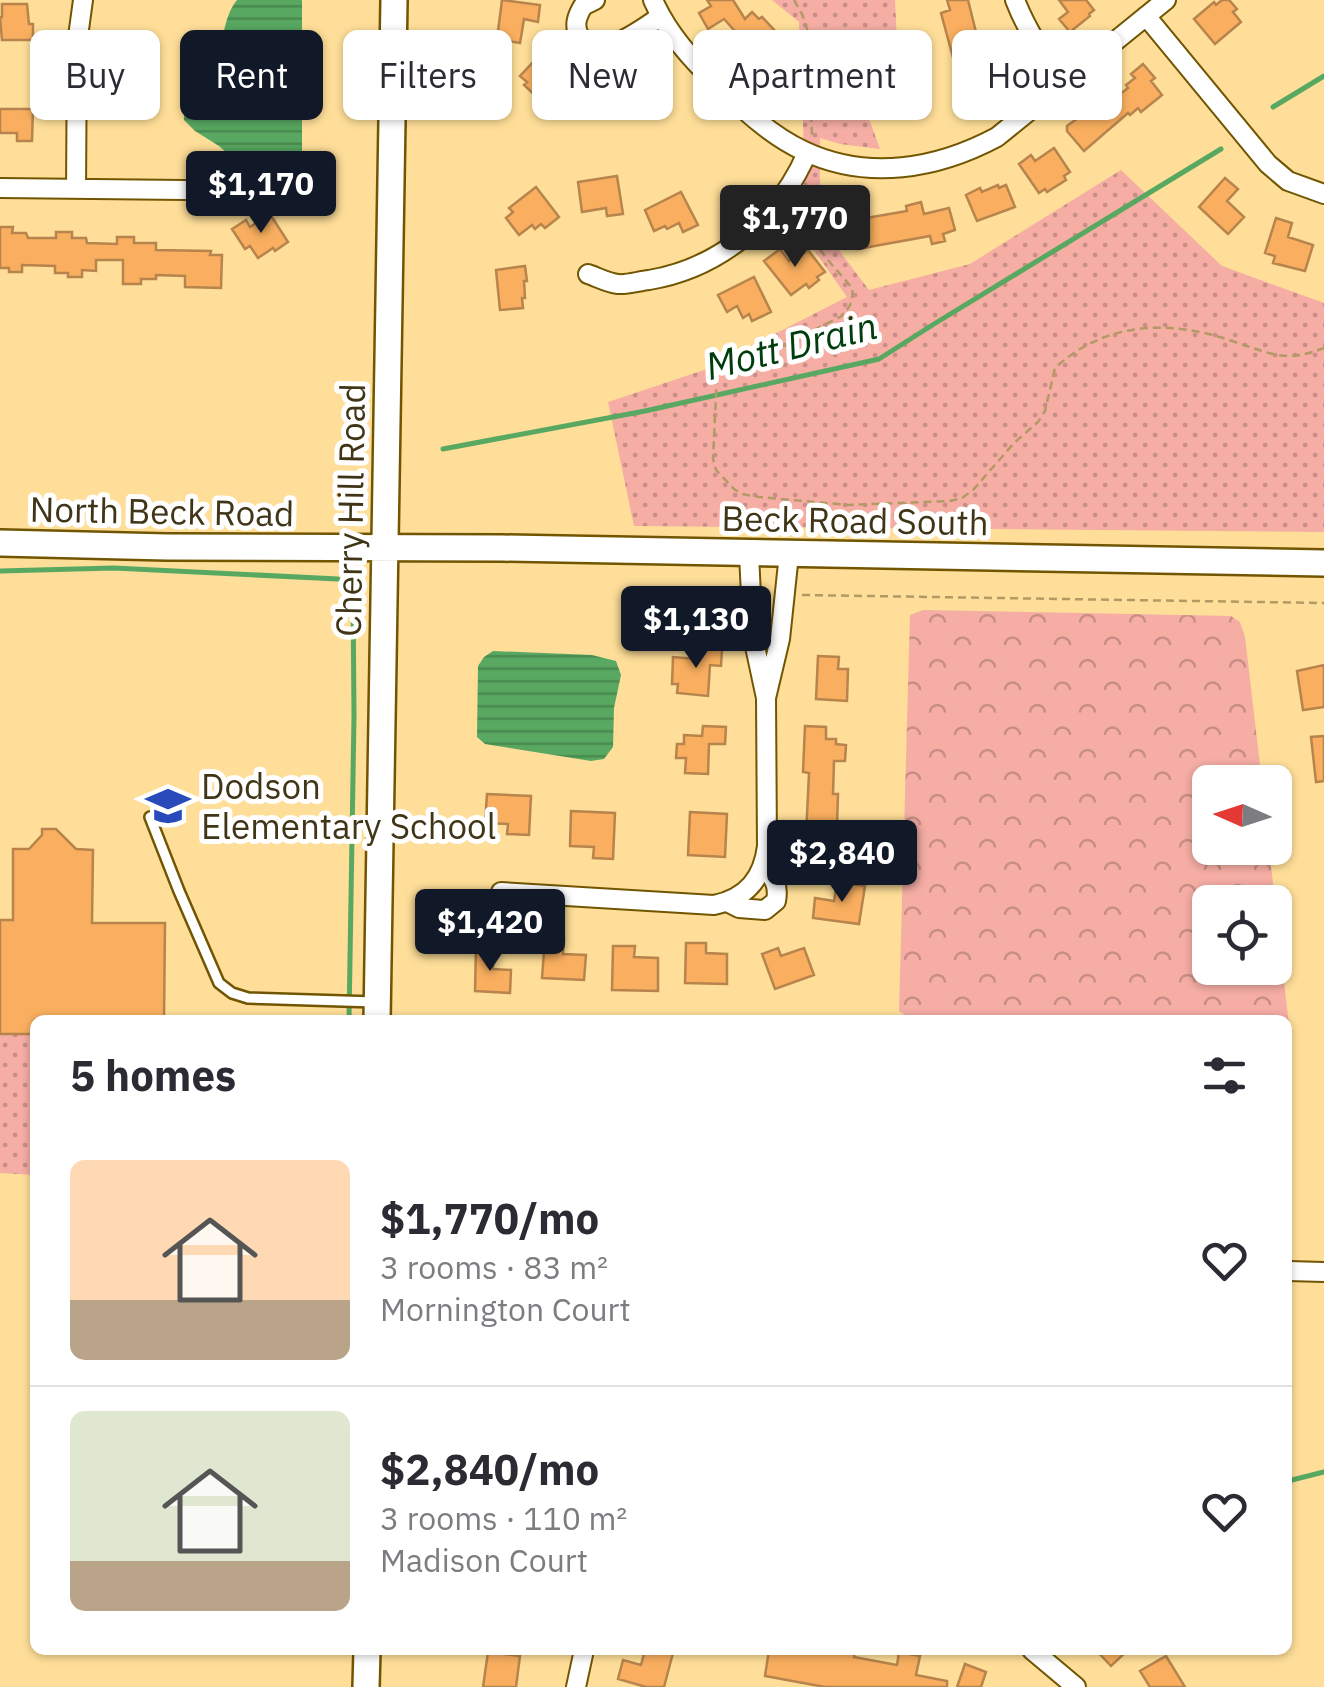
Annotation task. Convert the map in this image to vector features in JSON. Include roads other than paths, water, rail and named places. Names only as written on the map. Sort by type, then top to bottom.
[{"type":"main road","name":"Cherry Hill Road","points":[[377,1011],[394,0]]},
{"type":"main road","name":"North Beck Road","points":[[0,544],[384,548]]},
{"type":"main road","name":"Beck Road South","points":[[384,548],[1324,563]]},
{"type":"main road","points":[[366,1687],[367,1655]]},
{"type":"street","points":[[76,189],[77,44],[83,0]]},
{"type":"street","points":[[595,0],[582,6],[576,21],[583,42],[596,48],[614,44],[656,8],[686,52],[733,100],[764,126],[810,154],[875,168],[913,167],[970,151],[1018,120]]},
{"type":"street","points":[[1015,0],[1028,30]]},
{"type":"street","points":[[1122,36],[1166,0]]},
{"type":"street","points":[[1146,16],[1268,164],[1288,181],[1324,194]]},
{"type":"street","points":[[588,274],[618,284],[670,275],[716,256],[766,218],[810,154]]},
{"type":"street","points":[[0,188],[185,190]]},
{"type":"street","points":[[750,554],[753,637],[766,698]]},
{"type":"street","points":[[501,892],[714,904],[739,897],[752,887],[764,866],[767,846],[766,698],[780,639],[789,554]]},
{"type":"street","points":[[727,902],[765,910],[776,901],[775,879],[764,866]]},
{"type":"street","points":[[1292,1271],[1324,1272]]},
{"type":"street","points":[[576,1687],[583,1655]]},
{"type":"street","points":[[1038,1655],[1076,1687]]},
{"type":"lane","points":[[150,818],[218,983],[248,998],[377,1011]]},
{"type":"waterway","name":"Mott Drain","points":[[1273,107],[1324,76]]},
{"type":"waterway","name":"Mott Drain","points":[[443,449],[645,411],[879,359],[1221,149]]},
{"type":"waterway","name":"Mott Drain","points":[[0,571],[114,568],[338,579]]},
{"type":"waterway","points":[[349,1015],[353,594]]},
{"type":"waterway","points":[[1292,1480],[1324,1472]]},
{"type":"place","name":"Dodson Elementary School","points":[[168,806]]}]
